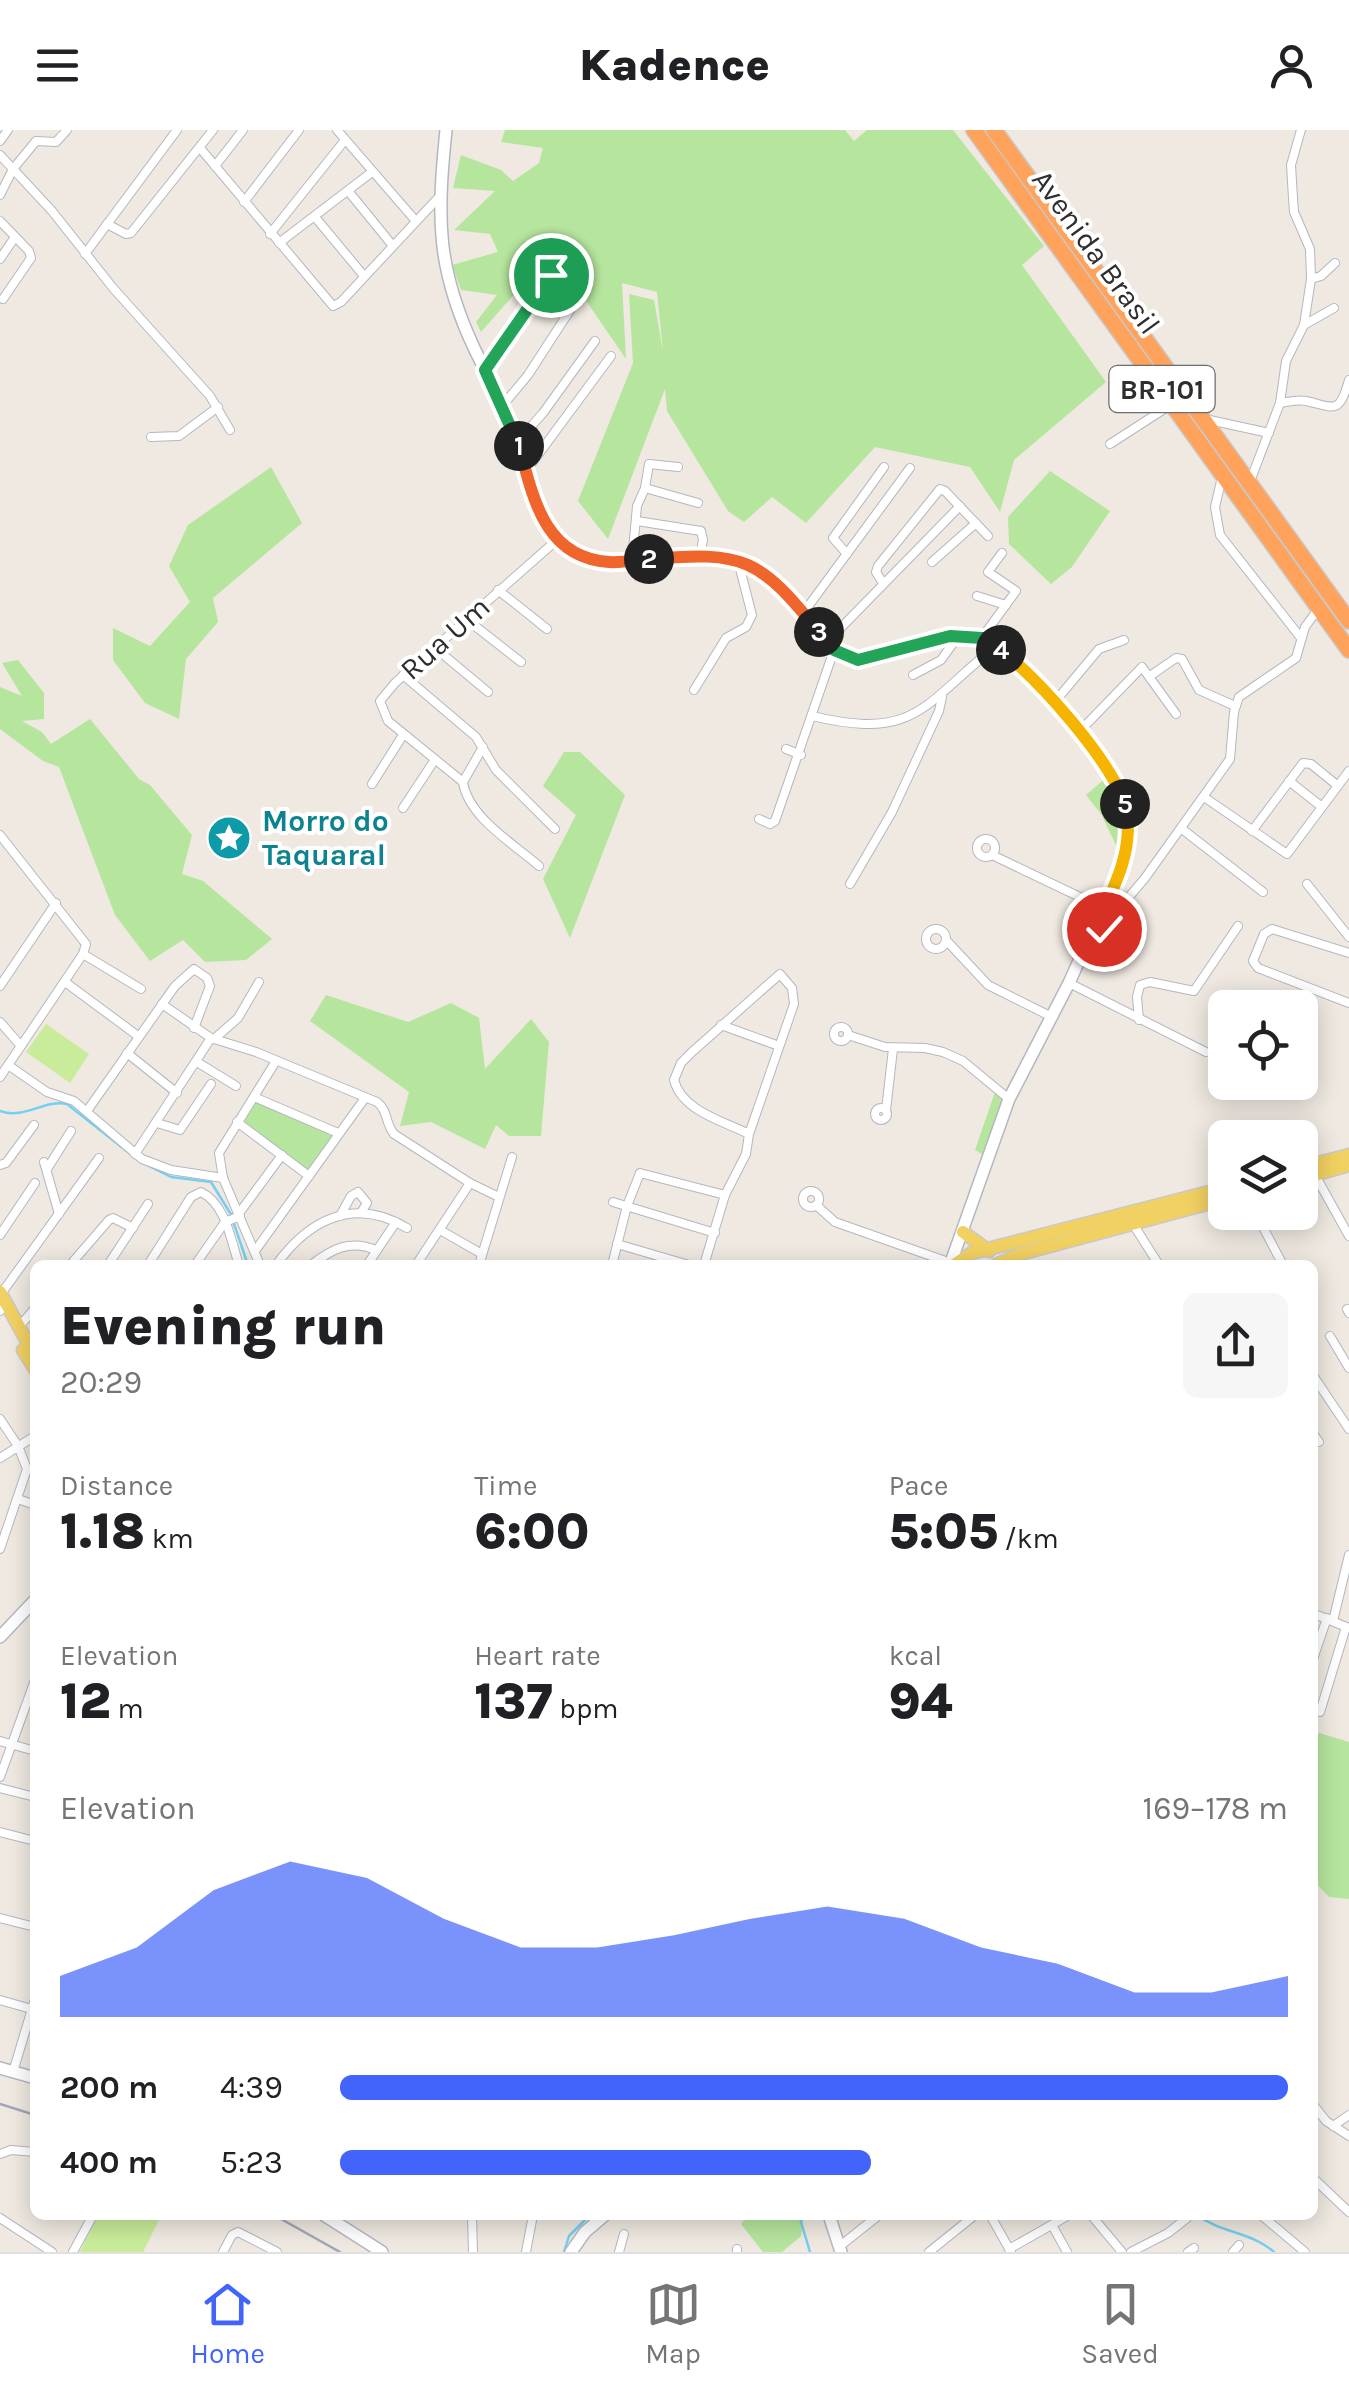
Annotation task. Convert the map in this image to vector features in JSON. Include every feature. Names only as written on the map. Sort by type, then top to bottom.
[{"type":"highway","name":"Avenida Brasil","points":[[974,130],[1349,650]]},
{"type":"highway","name":"Avenida Brasil","points":[[994,130],[1348,616]]},
{"type":"main road","points":[[1318,1163],[1349,1155]]},
{"type":"main road","points":[[1318,1174],[1349,1165]]},
{"type":"main road","points":[[960,1260],[988,1249],[1208,1192]]},
{"type":"main road","points":[[1012,1260],[1208,1204]]},
{"type":"main road","points":[[963,1232],[988,1249],[996,1260]]},
{"type":"main road","points":[[0,1293],[30,1348]]},
{"type":"main road","points":[[0,1310],[30,1361]]},
{"type":"street","points":[[0,141],[8,130]]},
{"type":"street","points":[[0,195],[13,169],[37,140],[54,143],[67,130]]},
{"type":"street","points":[[86,254],[176,130]]},
{"type":"street","points":[[107,224],[132,234],[213,130]]},
{"type":"street","points":[[214,166],[243,130]]},
{"type":"street","points":[[244,202],[299,130]]},
{"type":"street","points":[[336,130],[415,220]]},
{"type":"street","points":[[446,130],[439,197],[440,245],[448,283],[518,441],[536,508],[558,538],[574,552],[595,560],[700,556],[738,561],[774,579],[831,646],[858,660],[939,637],[982,638],[1017,664],[1113,778],[1129,820],[1127,851],[1069,983],[1009,1100],[953,1260]]},
{"type":"street","points":[[1249,484],[1280,403],[1284,368],[1304,325],[1311,280],[1310,249],[1292,198],[1291,165],[1302,130]]},
{"type":"street","points":[[270,234],[345,140]]},
{"type":"street","points":[[200,148],[333,306],[439,197]]},
{"type":"street","points":[[0,154],[218,407],[230,430]]},
{"type":"street","points":[[278,243],[372,172]]},
{"type":"street","points":[[349,192],[393,246]]},
{"type":"street","points":[[315,217],[364,276]]},
{"type":"street","points":[[0,222],[29,251],[31,258],[2,300]]},
{"type":"street","points":[[0,259],[15,237]]},
{"type":"street","points":[[1311,280],[1336,263]]},
{"type":"street","points":[[485,370],[551,275]]},
{"type":"street","points":[[503,405],[528,375],[574,304]]},
{"type":"street","points":[[1304,325],[1334,308]]},
{"type":"street","points":[[518,441],[596,340]]},
{"type":"street","points":[[526,472],[611,356]]},
{"type":"street","points":[[1280,403],[1304,400],[1323,408],[1333,406],[1342,401],[1349,380]]},
{"type":"street","points":[[1110,444],[1172,404]]},
{"type":"street","points":[[151,438],[178,437],[218,407]]},
{"type":"street","points":[[1203,419],[1269,433]]},
{"type":"street","points":[[632,561],[637,506],[645,488],[648,464],[678,467]]},
{"type":"street","points":[[847,554],[833,538],[884,468]]},
{"type":"street","points":[[804,612],[910,468]]},
{"type":"street","points":[[1222,473],[1216,507],[1220,535],[1301,638]]},
{"type":"street","points":[[645,488],[698,503]]},
{"type":"street","points":[[883,584],[876,572],[878,566],[940,489],[988,536]]},
{"type":"street","points":[[758,819],[770,824],[775,821],[801,754],[831,646],[883,584],[960,506]]},
{"type":"street","points":[[637,521],[700,531],[704,535],[700,556]]},
{"type":"street","points":[[932,562],[976,523]]},
{"type":"street","name":"Rua Um","points":[[464,782],[388,721],[380,706],[382,696],[558,538]]},
{"type":"street","points":[[982,638],[1016,592],[988,572],[1002,553]]},
{"type":"street","points":[[694,690],[726,638],[746,627],[752,615],[738,561]]},
{"type":"street","points":[[498,590],[547,630]]},
{"type":"street","points":[[977,596],[1006,605]]},
{"type":"street","points":[[1085,949],[1122,909],[1182,829],[1231,754],[1236,706],[1247,689],[1296,658],[1301,638],[1319,608]]},
{"type":"street","points":[[466,619],[521,662]]},
{"type":"street","points":[[913,675],[941,660],[959,635]]},
{"type":"street","points":[[1054,704],[1099,649],[1124,640]]},
{"type":"street","points":[[812,716],[834,722],[880,724],[912,716],[942,697],[996,646]]},
{"type":"street","points":[[434,647],[488,692]]},
{"type":"street","points":[[1150,676],[1179,658],[1199,690],[1236,706]]},
{"type":"street","points":[[1078,733],[1141,668],[1176,714]]},
{"type":"street","points":[[402,676],[470,732],[496,770],[555,829]]},
{"type":"street","points":[[850,884],[892,812],[942,697]]},
{"type":"street","points":[[372,784],[403,735]]},
{"type":"street","points":[[482,747],[464,782],[473,806],[539,866]]},
{"type":"street","points":[[786,749],[801,754]]},
{"type":"street","points":[[403,808],[434,761]]},
{"type":"street","points":[[1252,831],[1304,763],[1311,764],[1338,786]]},
{"type":"street","points":[[1204,797],[1283,854],[1292,851],[1349,771]]},
{"type":"street","points":[[1290,781],[1322,807]]},
{"type":"street","points":[[1182,829],[1263,892]]},
{"type":"street","points":[[0,835],[86,941],[83,954],[0,1077]]},
{"type":"street","points":[[992,855],[1102,908]]},
{"type":"street","points":[[1307,884],[1349,937]]},
{"type":"street","points":[[0,986],[56,903]]},
{"type":"street","points":[[1139,1020],[1137,997],[1142,983],[1194,990],[1238,926]]},
{"type":"street","points":[[1349,954],[1270,929],[1264,934],[1254,961],[1258,968],[1349,1003]]},
{"type":"street","points":[[946,940],[988,986],[1052,1017]]},
{"type":"street","points":[[83,954],[141,989]]},
{"type":"street","points":[[86,1111],[162,1004],[188,971],[197,970],[208,978],[209,991],[194,1028]]},
{"type":"street","points":[[706,1260],[725,1195],[746,1154],[749,1134],[794,998],[780,974],[681,1062],[674,1080],[691,1106],[749,1134]]},
{"type":"street","points":[[65,982],[138,1036]]},
{"type":"street","points":[[135,1154],[213,1039],[238,1018],[259,982]]},
{"type":"street","points":[[1069,983],[1206,1052]]},
{"type":"street","points":[[162,1004],[213,1039],[276,1061],[384,1108],[394,1134],[499,1197]]},
{"type":"street","points":[[0,1022],[21,1046]]},
{"type":"street","points":[[721,1025],[779,1046]]},
{"type":"street","points":[[848,1035],[893,1049],[926,1048],[963,1061],[1009,1100]]},
{"type":"street","points":[[886,1110],[893,1049]]},
{"type":"street","points":[[127,1052],[178,1093]]},
{"type":"street","points":[[238,1260],[234,1218],[219,1153],[276,1061]]},
{"type":"street","points":[[197,1062],[236,1086]]},
{"type":"street","points":[[8,1065],[47,1092],[86,1111],[135,1154],[160,1167],[223,1178]]},
{"type":"street","points":[[157,1123],[176,1131],[181,1129],[211,1084]]},
{"type":"street","points":[[254,1097],[338,1133]]},
{"type":"street","points":[[255,1251],[365,1098]]},
{"type":"street","points":[[237,1122],[309,1176]]},
{"type":"street","points":[[0,1164],[6,1163],[34,1125]]},
{"type":"street","points":[[58,1214],[45,1166],[71,1131]]},
{"type":"street","points":[[199,1260],[282,1155]]},
{"type":"street","points":[[480,1260],[512,1156]]},
{"type":"street","points":[[0,1293],[99,1158]]},
{"type":"street","points":[[613,1260],[638,1176],[646,1172],[725,1195]]},
{"type":"street","points":[[1318,1180],[1349,1236]]},
{"type":"street","points":[[0,1235],[35,1183]]},
{"type":"street","points":[[421,1260],[470,1183]]},
{"type":"street","points":[[151,1260],[191,1197],[201,1192],[234,1218],[258,1260]]},
{"type":"street","points":[[340,1216],[351,1196],[358,1192],[367,1202],[362,1211]]},
{"type":"street","points":[[613,1202],[716,1232]]},
{"type":"street","points":[[111,1260],[148,1204]]},
{"type":"street","points":[[816,1205],[835,1222],[941,1260]]},
{"type":"street","points":[[281,1260],[308,1232],[340,1216],[362,1211],[407,1228]]},
{"type":"street","points":[[74,1260],[109,1220],[113,1218],[132,1228]]},
{"type":"street","points":[[370,1260],[396,1222]]},
{"type":"street","points":[[1134,1224],[1156,1260]]},
{"type":"street","points":[[440,1230],[482,1254]]},
{"type":"street","points":[[1265,1230],[1280,1260]]},
{"type":"street","points":[[320,1260],[345,1245],[359,1244],[376,1250]]},
{"type":"street","points":[[618,1244],[672,1260]]},
{"type":"street","points":[[18,1328],[30,1314]]},
{"type":"street","points":[[1330,1336],[1349,1368]]},
{"type":"street","points":[[1318,1383],[1349,1429]]},
{"type":"street","points":[[0,1418],[27,1469],[0,1549]]},
{"type":"street","points":[[0,1458],[30,1439]]},
{"type":"street","points":[[18,1499],[30,1504]]},
{"type":"street","points":[[1318,1648],[1349,1555]]},
{"type":"street","points":[[0,1637],[30,1605]]},
{"type":"street","points":[[1318,1615],[1348,1627],[1320,1712]]},
{"type":"street","points":[[0,1777],[30,1709]]},
{"type":"street","points":[[0,1741],[30,1750]]},
{"type":"street","points":[[0,1788],[30,1796]]},
{"type":"street","points":[[0,1832],[30,1841]]},
{"type":"street","points":[[0,1918],[30,1926]]},
{"type":"street","points":[[0,2000],[30,2009]]},
{"type":"street","points":[[7,2070],[30,2019]]},
{"type":"street","points":[[1318,2109],[1333,2126],[1349,2136]]},
{"type":"street","points":[[1333,2126],[1349,2115]]},
{"type":"street","points":[[0,2154],[11,2150],[30,2152]]},
{"type":"street","points":[[1318,2183],[1349,2212]]},
{"type":"street","points":[[0,2218],[52,2252]]},
{"type":"street","points":[[73,2252],[90,2220]]},
{"type":"street","points":[[332,2220],[382,2252]]},
{"type":"street","points":[[472,2220],[472,2252]]},
{"type":"street","points":[[526,2252],[532,2220]]},
{"type":"street","points":[[571,2252],[599,2220]]},
{"type":"street","points":[[831,2220],[840,2249],[873,2220]]},
{"type":"street","points":[[934,2250],[969,2220]]},
{"type":"street","points":[[993,2220],[1010,2251],[1061,2220]]},
{"type":"street","points":[[1095,2220],[1122,2252]]},
{"type":"street","points":[[1132,2252],[1184,2220]]},
{"type":"street","points":[[1268,2220],[1305,2252]]},
{"type":"street","points":[[1052,2225],[1067,2252]]},
{"type":"street","points":[[223,2252],[238,2232],[277,2252]]},
{"type":"street","points":[[619,2252],[624,2234]]},
{"type":"green space","points":[[505,130],[845,130],[854,141],[867,130],[953,130],[1044,246],[1022,265],[1106,382],[1014,460],[1000,512],[970,467],[875,447],[806,523],[772,497],[744,522],[728,511],[667,411],[665,389],[608,539],[578,501],[633,363],[629,294],[654,300],[663,352],[657,292],[622,283],[626,359],[552,251],[481,332],[476,322],[497,295],[461,290],[452,265],[498,252],[490,234],[454,230],[495,191],[453,188],[461,155],[501,170],[513,181],[539,163],[543,148],[501,142]]},
{"type":"green space","points":[[271,467],[302,523],[213,598],[218,622],[186,659],[179,719],[145,703],[113,660],[113,628],[150,646],[190,602],[169,566],[188,525]]},
{"type":"green space","points":[[1050,471],[1110,511],[1072,567],[1051,584],[1009,544],[1008,517]]},
{"type":"green space","points":[[18,660],[44,693],[44,719],[22,721],[42,732],[51,744],[90,719],[192,835],[182,874],[203,881],[272,939],[246,960],[205,962],[183,940],[150,961],[115,915],[59,767],[43,761],[0,729],[0,687],[22,696],[2,663]]},
{"type":"green space","points":[[564,752],[580,752],[625,795],[570,938],[543,879],[576,815],[543,786]]},
{"type":"green space","points":[[1108,776],[1121,816],[1123,848],[1116,845],[1101,814],[1086,795]]},
{"type":"green space","points":[[326,995],[408,1022],[451,1003],[479,1018],[485,1069],[531,1019],[549,1042],[541,1136],[509,1136],[496,1125],[485,1149],[431,1122],[400,1126],[409,1092],[310,1021]]},
{"type":"green space","points":[[46,1024],[89,1054],[70,1083],[26,1052]]},
{"type":"green space","points":[[995,1092],[1006,1101],[985,1156],[975,1150]]},
{"type":"green space","points":[[252,1100],[336,1134],[308,1173],[238,1122]]},
{"type":"green space","points":[[1318,1733],[1349,1742],[1349,1899],[1329,1897],[1318,1885]]},
{"type":"green space","points":[[96,2220],[159,2220],[143,2252],[80,2252]]},
{"type":"green space","points":[[744,2220],[803,2220],[801,2236],[782,2252],[763,2252],[741,2224]]},
{"type":"waterway","points":[[0,1111],[18,1113],[50,1104],[67,1104],[133,1156]]},
{"type":"waterway","points":[[139,1161],[171,1177],[211,1182],[232,1216]]},
{"type":"waterway","points":[[234,1224],[246,1260]]},
{"type":"waterway","points":[[564,2252],[569,2236],[585,2220]]},
{"type":"waterway","points":[[800,2220],[810,2252]]},
{"type":"waterway","points":[[1206,2220],[1256,2240],[1274,2252]]},
{"type":"railway","points":[[0,2104],[30,2113]]},
{"type":"railway","points":[[283,2220],[340,2252]]},
{"type":"place","name":"Morro do Taquaral","points":[[229,838]]},
{"type":"route","points":[[551,275],[485,370],[512,424],[536,508],[551,531],[566,546],[595,560],[722,557],[757,568],[774,579],[834,650],[850,659],[864,660],[950,636],[982,638],[996,646],[1054,704],[1105,764],[1121,793],[1129,820],[1127,851],[1085,949],[1104,929]]}]
